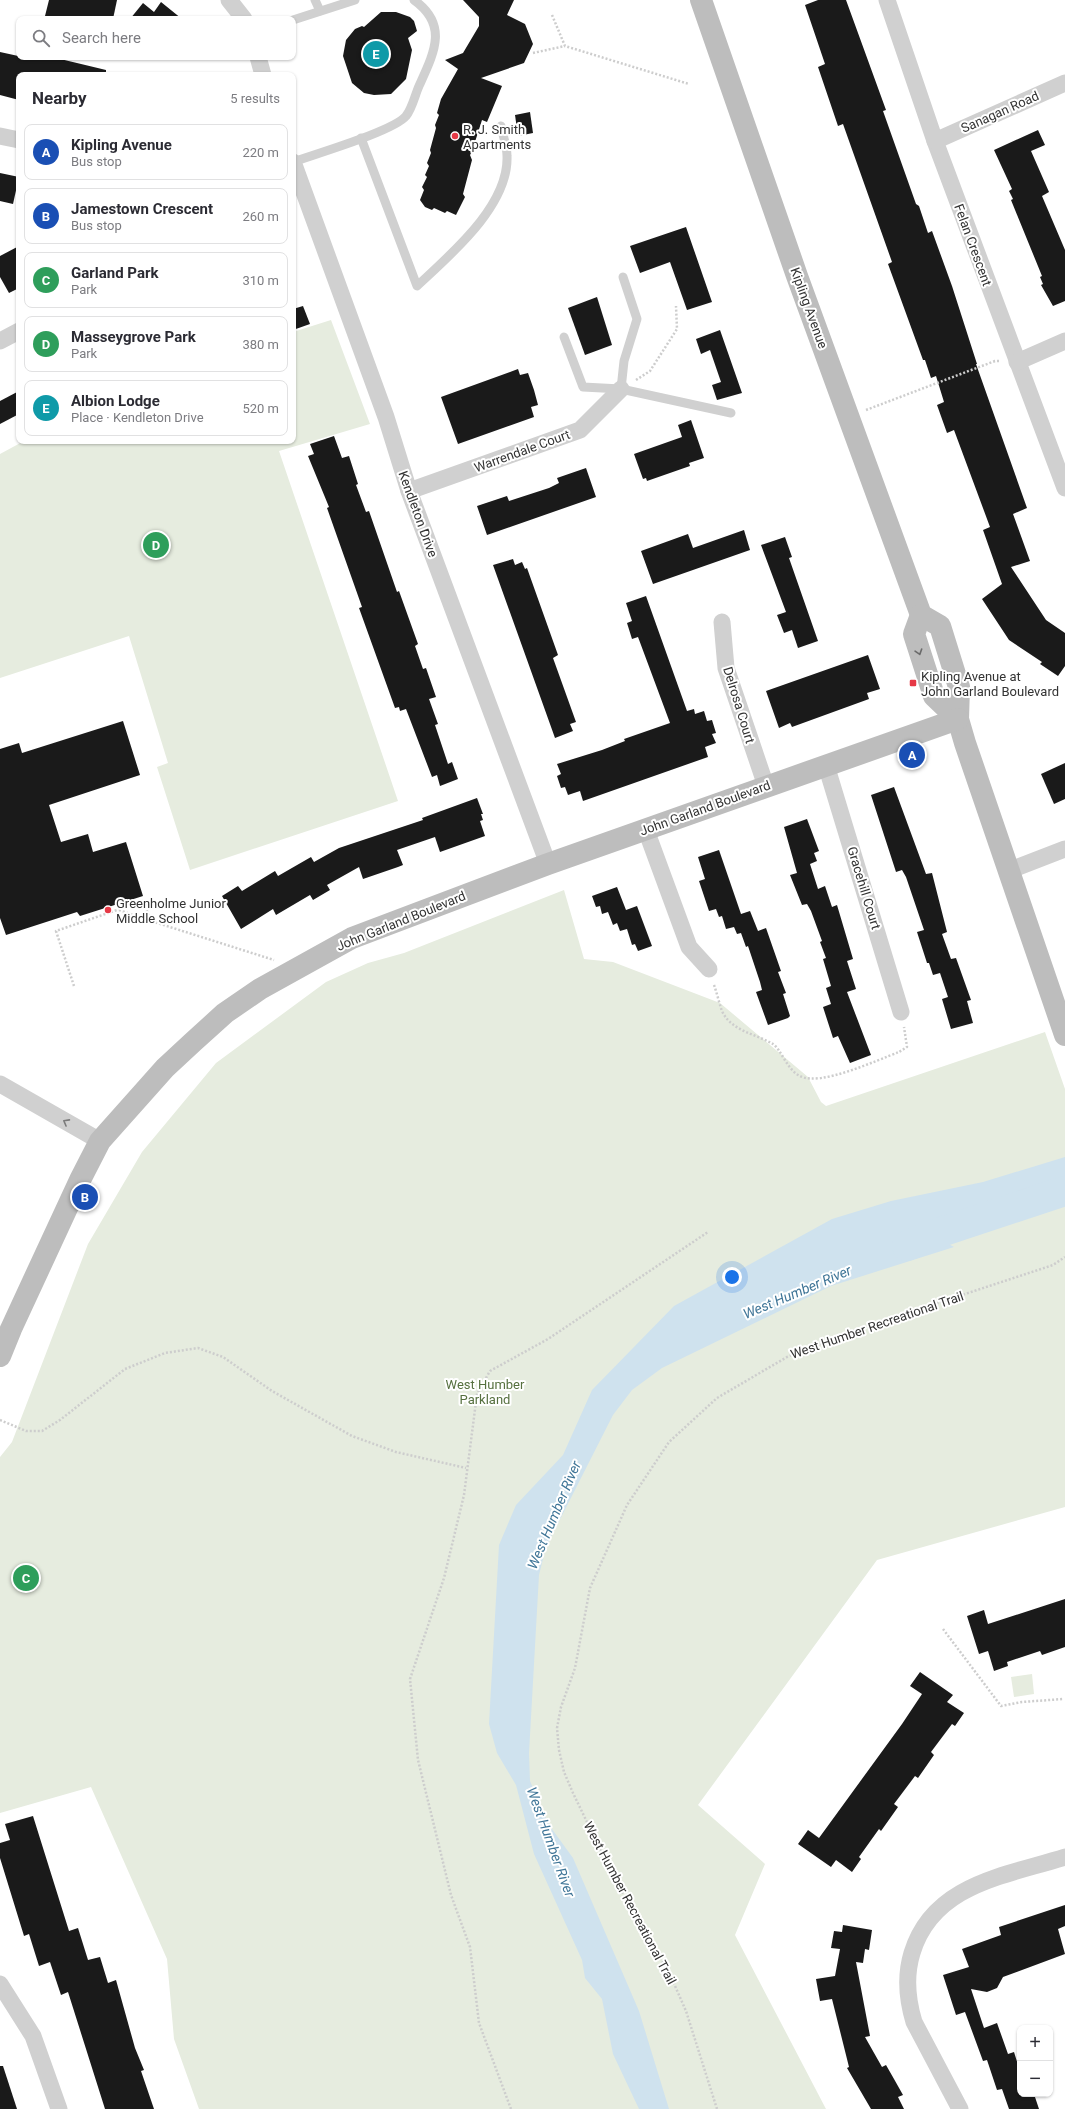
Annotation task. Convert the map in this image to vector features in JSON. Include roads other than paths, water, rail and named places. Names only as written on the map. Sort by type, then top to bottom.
[{"type":"street","points":[[230,0],[242,16]]},
{"type":"street","name":"Kipling Avenue","points":[[701,0],[797,276],[921,615],[914,634],[934,696],[958,719],[1008,872],[1065,1035]]},
{"type":"street","name":"Felan Crescent","points":[[887,0],[935,141],[1065,488]]},
{"type":"street","points":[[259,60],[263,72]]},
{"type":"street","name":"Sanagan Road","points":[[935,141],[1065,83]]},
{"type":"street","points":[[0,136],[16,139]]},
{"type":"street","name":"Kendleton Drive","points":[[296,170],[386,417],[409,491],[548,864]]},
{"type":"street","points":[[0,341],[16,333]]},
{"type":"street","points":[[1017,362],[1065,341]]},
{"type":"street","name":"Warrendale Court","points":[[409,491],[580,430],[621,389]]},
{"type":"street","name":"Delrosa Court","points":[[722,622],[726,668],[766,786]]},
{"type":"street","name":"John Garland Boulevard","points":[[0,1356],[19,1310],[100,1141],[165,1068],[225,1013],[260,988],[352,938],[548,864],[958,719]]},
{"type":"street","name":"Gracehill Court","points":[[826,765],[901,1012]]},
{"type":"street","points":[[646,830],[689,947],[709,969]]},
{"type":"street","points":[[1008,872],[1065,849]]},
{"type":"street","points":[[0,1084],[100,1141]]},
{"type":"street","points":[[960,2109],[914,2022],[910,2010],[908,1977],[915,1945],[925,1925],[934,1913],[947,1901],[965,1890],[1065,1857]]},
{"type":"street","points":[[0,1984],[33,2036],[60,2109]]},
{"type":"lane","points":[[315,0],[320,11]]},
{"type":"lane","points":[[296,19],[355,0]]},
{"type":"lane","points":[[296,161],[389,128],[406,116],[434,52],[436,29],[426,8],[414,0]]},
{"type":"lane","points":[[361,138],[417,286],[473,233],[504,184],[507,156],[501,126]]},
{"type":"lane","points":[[621,389],[624,361],[637,319],[623,278]]},
{"type":"lane","points":[[564,336],[583,387],[621,389],[731,413]]},
{"type":"water","points":[[1065,1157],[1065,1183],[977,1205],[947,1225],[943,1241],[954,1247],[831,1286],[662,1368],[632,1390],[613,1415],[546,1547],[539,1575],[529,1753],[530,1781],[549,1825],[573,1858],[639,2011],[669,2109],[639,2109],[613,2054],[602,1999],[585,1978],[582,1960],[534,1854],[516,1785],[497,1753],[489,1724],[499,1545],[516,1505],[563,1455],[592,1390],[674,1306],[832,1219],[891,1201],[983,1182]]},
{"type":"waterway","name":"West Humber River","points":[[907,1246],[935,1234],[1065,1191]]},
{"type":"place","name":"Albion Lodge","points":[[376,54]]},
{"type":"place","name":"R. J. Smith Apartments","points":[[455,136]]},
{"type":"place","name":"Masseygrove Park","points":[[156,545]]},
{"type":"place","name":"Kipling Avenue at John Garland Boulevard","points":[[913,683]]},
{"type":"place","name":"Kipling Avenue","points":[[912,755]]},
{"type":"place","name":"Greenholme Junior Middle School","points":[[108,910]]},
{"type":"place","name":"Jamestown Crescent","points":[[85,1197]]},
{"type":"place","name":"Garland Park","points":[[26,1578]]},
{"type":"park label","name":"West Humber Parkland","points":[[485,1392]]}]
